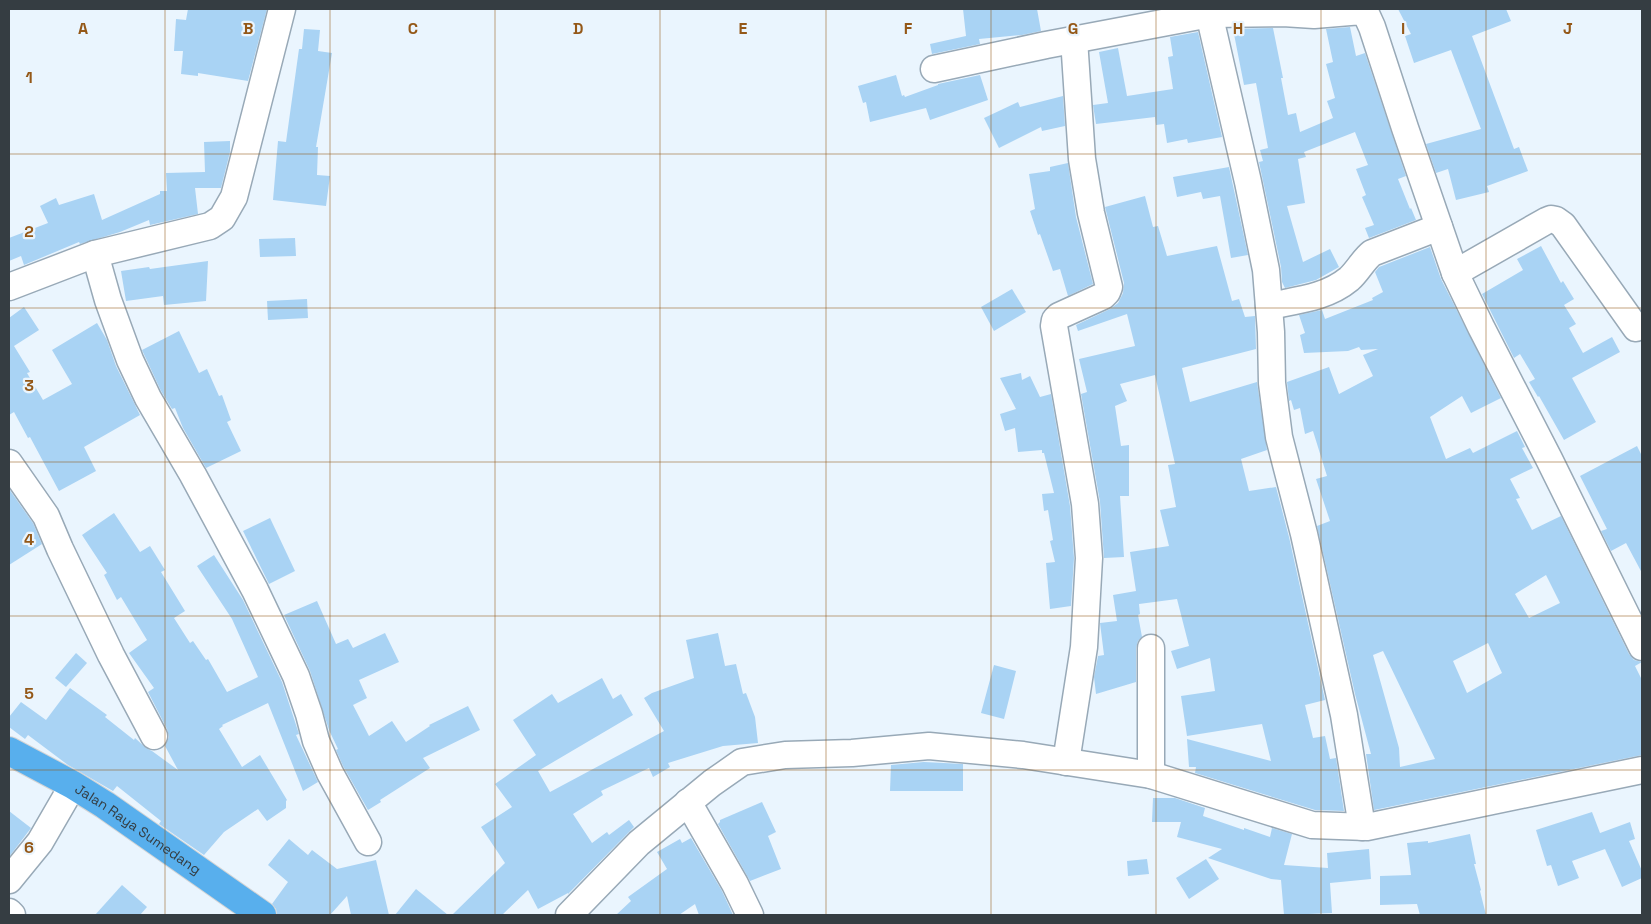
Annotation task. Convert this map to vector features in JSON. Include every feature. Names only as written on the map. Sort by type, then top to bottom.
[{"type":"highway","name":"Jalan Raya Sumedang","points":[[9,751],[73,785],[105,805],[262,915]]},
{"type":"street","points":[[9,287],[96,254],[210,226],[222,218],[234,197],[282,9]]},
{"type":"street","points":[[1209,11],[1266,270],[1272,383],[1278,437],[1304,534],[1342,706],[1362,827]]},
{"type":"street","points":[[934,69],[1209,11],[1314,15],[1362,11],[1368,13],[1456,274],[1642,647]]},
{"type":"street","points":[[1066,762],[1084,647],[1089,558],[1085,504],[1054,326],[1055,320],[1059,316],[1103,296],[1109,287],[1091,213],[1082,159],[1074,39]]},
{"type":"street","points":[[1456,274],[1534,227],[1551,219],[1556,220],[1563,225],[1636,328]]},
{"type":"street","points":[[1269,306],[1323,294],[1337,288],[1372,253],[1439,227]]},
{"type":"street","points":[[96,254],[108,300],[130,360],[148,398],[193,475],[255,590],[296,676],[316,741],[330,772],[368,842]]},
{"type":"street","points":[[9,463],[46,516],[107,647],[154,736]]},
{"type":"street","points":[[1151,648],[1151,775]]},
{"type":"street","points":[[568,915],[639,843],[712,782],[742,762],[785,755],[852,753],[929,746],[1023,755],[1151,775],[1312,825],[1362,827],[1642,770]]},
{"type":"street","points":[[9,880],[40,842],[73,785]]},
{"type":"street","points":[[688,802],[735,884],[750,915]]},
{"type":"street","points":[[9,912],[12,915]]},
{"type":"building","points":[[188,9],[267,9],[248,81],[198,73],[198,76],[181,74],[183,51],[174,51],[176,19],[186,20]]},
{"type":"building","points":[[963,9],[1037,9],[1041,31],[1022,35],[979,39],[980,44],[932,54],[930,44],[966,36]]},
{"type":"building","points":[[1398,9],[1506,9],[1511,21],[1472,36],[1514,149],[1519,147],[1528,171],[1487,186],[1489,192],[1456,200],[1448,169],[1436,173],[1426,144],[1481,129],[1451,50],[1414,63],[1405,36],[1411,34]]},
{"type":"building","points":[[1350,27],[1356,56],[1365,53],[1406,176],[1398,179],[1416,220],[1369,238],[1365,228],[1374,225],[1362,197],[1366,195],[1356,169],[1368,165],[1355,132],[1304,152],[1306,157],[1298,159],[1305,203],[1287,206],[1303,262],[1330,249],[1339,267],[1316,280],[1285,288],[1282,282],[1281,267],[1259,162],[1263,161],[1260,150],[1268,148],[1256,83],[1244,85],[1233,29],[1273,28],[1288,115],[1296,113],[1300,132],[1333,118],[1327,101],[1335,98],[1326,64],[1333,62],[1326,29]]},
{"type":"building","points":[[304,29],[320,30],[318,51],[332,53],[316,147],[318,147],[317,175],[330,176],[326,206],[273,200],[278,141],[286,142],[299,49],[302,49]]},
{"type":"building","points":[[1198,32],[1222,137],[1188,143],[1187,139],[1167,143],[1164,124],[1156,125],[1155,117],[1096,124],[1093,105],[1108,103],[1099,52],[1118,48],[1127,96],[1173,89],[1168,57],[1173,56],[1170,37]]},
{"type":"building","points":[[896,75],[902,96],[904,95],[905,97],[938,84],[980,75],[988,100],[930,120],[926,108],[870,122],[866,102],[863,103],[858,86]]},
{"type":"building","points":[[1063,96],[1065,126],[1042,131],[1041,127],[999,148],[984,118],[1018,102],[1020,107]]},
{"type":"building","points":[[230,141],[230,152],[221,188],[195,188],[198,214],[150,225],[149,220],[120,232],[80,244],[79,242],[24,265],[21,256],[9,261],[9,238],[48,223],[40,206],[56,198],[59,205],[94,194],[102,220],[160,194],[160,191],[167,191],[166,173],[205,172],[204,142]]},
{"type":"building","points":[[1068,163],[1076,217],[1093,284],[1068,296],[1060,269],[1053,271],[1030,211],[1035,209],[1029,174],[1050,171],[1050,167]]},
{"type":"building","points":[[1229,167],[1248,255],[1231,258],[1220,196],[1203,199],[1201,192],[1177,197],[1173,177]]},
{"type":"building","points":[[1145,196],[1153,227],[1158,226],[1167,256],[1217,246],[1232,301],[1239,299],[1245,317],[1255,316],[1256,349],[1182,368],[1190,402],[1257,382],[1267,450],[1241,459],[1249,491],[1276,487],[1325,700],[1305,705],[1313,738],[1325,736],[1330,759],[1336,758],[1344,811],[1315,810],[1195,773],[1196,767],[1189,767],[1187,739],[1271,761],[1262,724],[1187,736],[1181,696],[1215,691],[1210,658],[1177,669],[1171,651],[1189,646],[1177,599],[1139,604],[1140,614],[1138,615],[1142,637],[1138,641],[1136,648],[1136,682],[1096,694],[1094,677],[1098,656],[1104,655],[1100,623],[1117,621],[1113,595],[1136,591],[1130,552],[1169,546],[1160,510],[1176,507],[1168,465],[1175,464],[1155,375],[1120,384],[1127,401],[1115,406],[1121,446],[1129,445],[1129,496],[1120,496],[1124,557],[1104,558],[1100,502],[1081,394],[1087,392],[1079,359],[1135,346],[1127,314],[1078,331],[1076,325],[1110,309],[1118,303],[1123,293],[1124,283],[1105,207]]},
{"type":"building","points":[[295,238],[296,256],[260,257],[259,239]]},
{"type":"building","points":[[1541,246],[1561,283],[1563,281],[1574,299],[1564,305],[1576,324],[1569,328],[1583,353],[1612,337],[1620,352],[1572,378],[1596,422],[1564,440],[1529,382],[1535,379],[1520,354],[1514,358],[1482,294],[1523,270],[1517,259]]},
{"type":"building","points":[[1430,247],[1441,279],[1501,398],[1471,413],[1462,396],[1430,417],[1446,459],[1470,448],[1473,453],[1517,431],[1525,447],[1522,448],[1533,468],[1510,479],[1520,498],[1516,499],[1532,530],[1561,516],[1629,654],[1634,660],[1642,662],[1635,666],[1642,680],[1642,755],[1374,810],[1366,754],[1371,754],[1355,694],[1317,526],[1330,521],[1316,479],[1327,476],[1313,431],[1305,434],[1300,408],[1294,410],[1291,400],[1289,401],[1287,382],[1329,367],[1339,394],[1373,376],[1363,355],[1378,349],[1361,350],[1359,347],[1348,351],[1304,353],[1300,335],[1305,333],[1299,315],[1322,310],[1325,319],[1373,300],[1372,298],[1383,292],[1375,272],[1379,267]],"holes":[[[1546,575],[1560,603],[1529,618],[1515,594]],[[1488,643],[1502,673],[1467,693],[1453,661]],[[1383,651],[1435,759],[1400,767],[1399,748],[1373,655]]]},
{"type":"building","points":[[208,261],[206,301],[164,305],[163,296],[126,301],[121,271]]},
{"type":"building","points":[[1012,289],[1026,312],[994,331],[981,307]]},
{"type":"building","points":[[307,299],[308,318],[268,320],[267,301]]},
{"type":"building","points":[[24,307],[39,330],[14,346],[30,372],[27,373],[43,400],[72,384],[52,350],[97,323],[107,340],[116,366],[140,415],[84,447],[96,471],[59,491],[30,437],[28,438],[14,412],[9,415],[9,318]]},
{"type":"building","points":[[179,331],[199,373],[207,369],[219,396],[222,395],[231,420],[227,422],[241,451],[206,468],[183,428],[175,408],[172,409],[161,391],[142,350]]},
{"type":"building","points":[[1021,373],[1022,380],[1030,376],[1040,397],[1051,394],[1070,506],[1074,558],[1071,606],[1050,609],[1046,563],[1055,562],[1050,541],[1053,540],[1048,510],[1044,511],[1042,494],[1054,493],[1044,453],[1042,453],[1042,450],[1018,452],[1015,428],[1005,431],[1000,414],[1016,409],[1000,378]]},
{"type":"building","points":[[1637,446],[1642,456],[1642,573],[1626,543],[1611,551],[1601,531],[1607,529],[1580,476]]},
{"type":"building","points":[[9,489],[33,523],[42,544],[9,565]]},
{"type":"building","points":[[114,513],[140,552],[150,546],[165,570],[161,572],[185,611],[174,618],[190,643],[193,641],[206,660],[208,659],[227,692],[258,677],[232,619],[197,566],[214,555],[243,600],[282,682],[299,734],[296,735],[318,782],[303,791],[268,703],[222,725],[219,729],[242,767],[260,755],[287,800],[286,808],[267,821],[258,809],[224,832],[204,855],[159,824],[161,821],[117,786],[113,791],[68,765],[28,735],[25,739],[9,727],[9,717],[21,702],[46,720],[70,688],[107,715],[105,717],[134,740],[135,738],[178,770],[165,746],[169,737],[167,729],[148,692],[154,688],[129,653],[147,640],[121,597],[117,600],[104,575],[107,573],[82,535]]},
{"type":"building","points":[[270,518],[295,571],[269,584],[243,531]]},
{"type":"building","points":[[317,601],[336,644],[348,639],[353,648],[385,633],[399,662],[359,680],[367,698],[353,705],[369,736],[392,721],[406,742],[429,725],[468,706],[480,730],[423,758],[430,768],[380,800],[381,802],[368,810],[336,750],[338,749],[329,730],[310,671],[284,615]]},
{"type":"building","points":[[718,633],[725,666],[736,664],[743,694],[746,693],[755,717],[758,743],[723,746],[668,763],[670,767],[653,777],[649,768],[601,791],[603,795],[573,814],[592,843],[607,832],[609,835],[629,820],[634,827],[568,894],[538,909],[528,890],[502,915],[452,915],[505,863],[481,827],[512,807],[495,784],[536,755],[513,720],[552,694],[558,703],[602,678],[613,699],[621,694],[633,715],[538,771],[550,792],[664,731],[644,698],[652,693],[694,678],[686,640]]},
{"type":"building","points":[[76,653],[87,663],[66,687],[55,678]]},
{"type":"building","points":[[994,665],[1016,671],[1004,719],[981,713]]},
{"type":"building","points":[[924,762],[963,764],[963,791],[890,791],[891,765]]},
{"type":"building","points":[[1153,798],[1175,798],[1205,808],[1203,816],[1270,837],[1272,828],[1292,834],[1284,865],[1328,868],[1327,853],[1369,849],[1371,879],[1330,883],[1332,913],[1284,915],[1281,880],[1271,879],[1208,858],[1222,849],[1177,837],[1181,822],[1152,822]]},
{"type":"building","points":[[762,802],[776,832],[768,836],[781,869],[750,881],[718,824],[720,820]]},
{"type":"building","points":[[9,811],[31,828],[9,857]]},
{"type":"building","points":[[1592,812],[1600,833],[1630,822],[1635,839],[1629,841],[1642,871],[1642,878],[1622,887],[1605,849],[1572,861],[1579,878],[1558,886],[1551,865],[1547,866],[1536,830]]},
{"type":"building","points":[[1470,834],[1476,864],[1474,864],[1486,915],[1420,915],[1417,904],[1380,905],[1380,876],[1411,875],[1407,843],[1428,841],[1428,843]]},
{"type":"building","points":[[691,838],[722,891],[733,915],[699,915],[695,904],[679,915],[616,915],[631,901],[628,897],[667,869],[657,852],[680,839],[682,843]]},
{"type":"building","points":[[289,839],[308,855],[312,850],[337,869],[376,860],[389,915],[351,915],[347,896],[330,915],[277,915],[276,909],[272,904],[288,882],[268,865]]},
{"type":"building","points":[[1147,859],[1149,874],[1128,876],[1127,861]]},
{"type":"building","points":[[1206,859],[1219,879],[1189,899],[1176,878]]},
{"type":"building","points":[[122,885],[147,907],[140,915],[95,915]]},
{"type":"building","points":[[416,889],[448,915],[395,915]]}]
